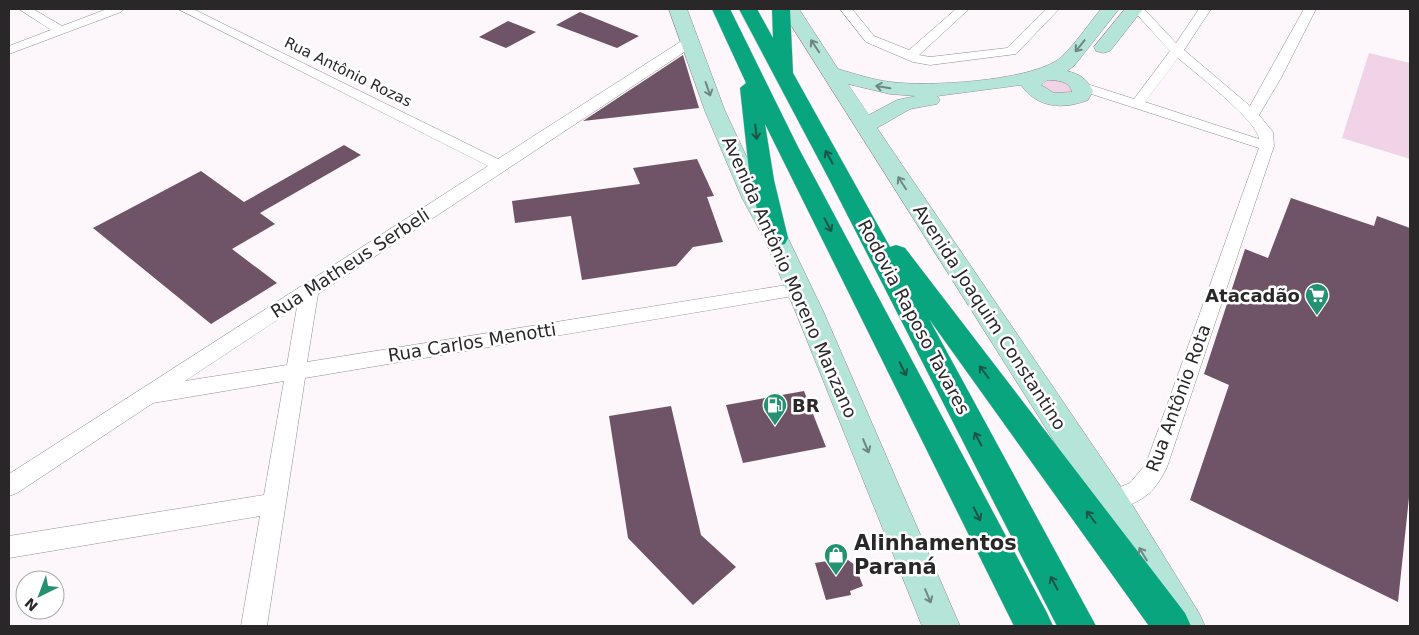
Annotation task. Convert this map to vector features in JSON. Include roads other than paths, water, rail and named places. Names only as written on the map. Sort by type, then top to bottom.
[{"type":"highway","points":[[781,9],[784,76]]},
{"type":"highway","points":[[731,12],[752,94],[762,180],[776,238]]},
{"type":"highway","name":"Rodovia Raposo Tavares","points":[[731,12],[784,76],[842,181],[1077,626]]},
{"type":"highway","name":"Rodovia Raposo Tavares","points":[[731,12],[787,147],[1034,626]]},
{"type":"highway","points":[[842,181],[1172,626]]},
{"type":"street","points":[[25,9],[60,30]]},
{"type":"street","points":[[9,50],[117,9]]},
{"type":"street","name":"Rua Antônio Rozas","points":[[184,9],[498,165]]},
{"type":"street","name":"Avenida Antônio Moreno Manzano","points":[[678,9],[716,111],[754,198],[776,238],[799,288],[941,626]]},
{"type":"street","name":"Avenida Joaquim Constantino","points":[[790,9],[1111,501],[1186,626]]},
{"type":"street","points":[[866,9],[850,13],[870,39],[925,61],[1011,51],[1053,9]]},
{"type":"street","points":[[910,56],[963,9]]},
{"type":"street","points":[[865,126],[894,108],[917,102],[1014,90],[1028,91],[1067,62],[1110,9]]},
{"type":"street","points":[[1083,75],[1134,9]]},
{"type":"street","points":[[1138,9],[1177,51],[1252,115],[1267,139]]},
{"type":"street","points":[[1137,104],[1177,51],[1205,9]]},
{"type":"street","points":[[1252,115],[1274,78],[1310,9]]},
{"type":"street","name":"Rua Matheus Serbeli","points":[[9,486],[498,165],[684,45],[692,43]]},
{"type":"street","points":[[834,74],[874,85],[911,90],[1039,82],[1053,74],[1083,75],[1137,104],[1267,139]]},
{"type":"street","name":"Rua Antônio Rota","points":[[1111,501],[1132,495],[1146,485],[1156,466],[1267,139]]},
{"type":"street","name":"Rua Carlos Menotti","points":[[145,396],[799,288]]},
{"type":"street","points":[[254,626],[309,290]]},
{"type":"street","points":[[9,547],[274,504]]},
{"type":"place","name":"Atacadão","points":[[1317,316]]},
{"type":"place","name":"BR","points":[[775,426]]},
{"type":"place","name":"Alinhamentos Paraná","points":[[836,576]]}]
